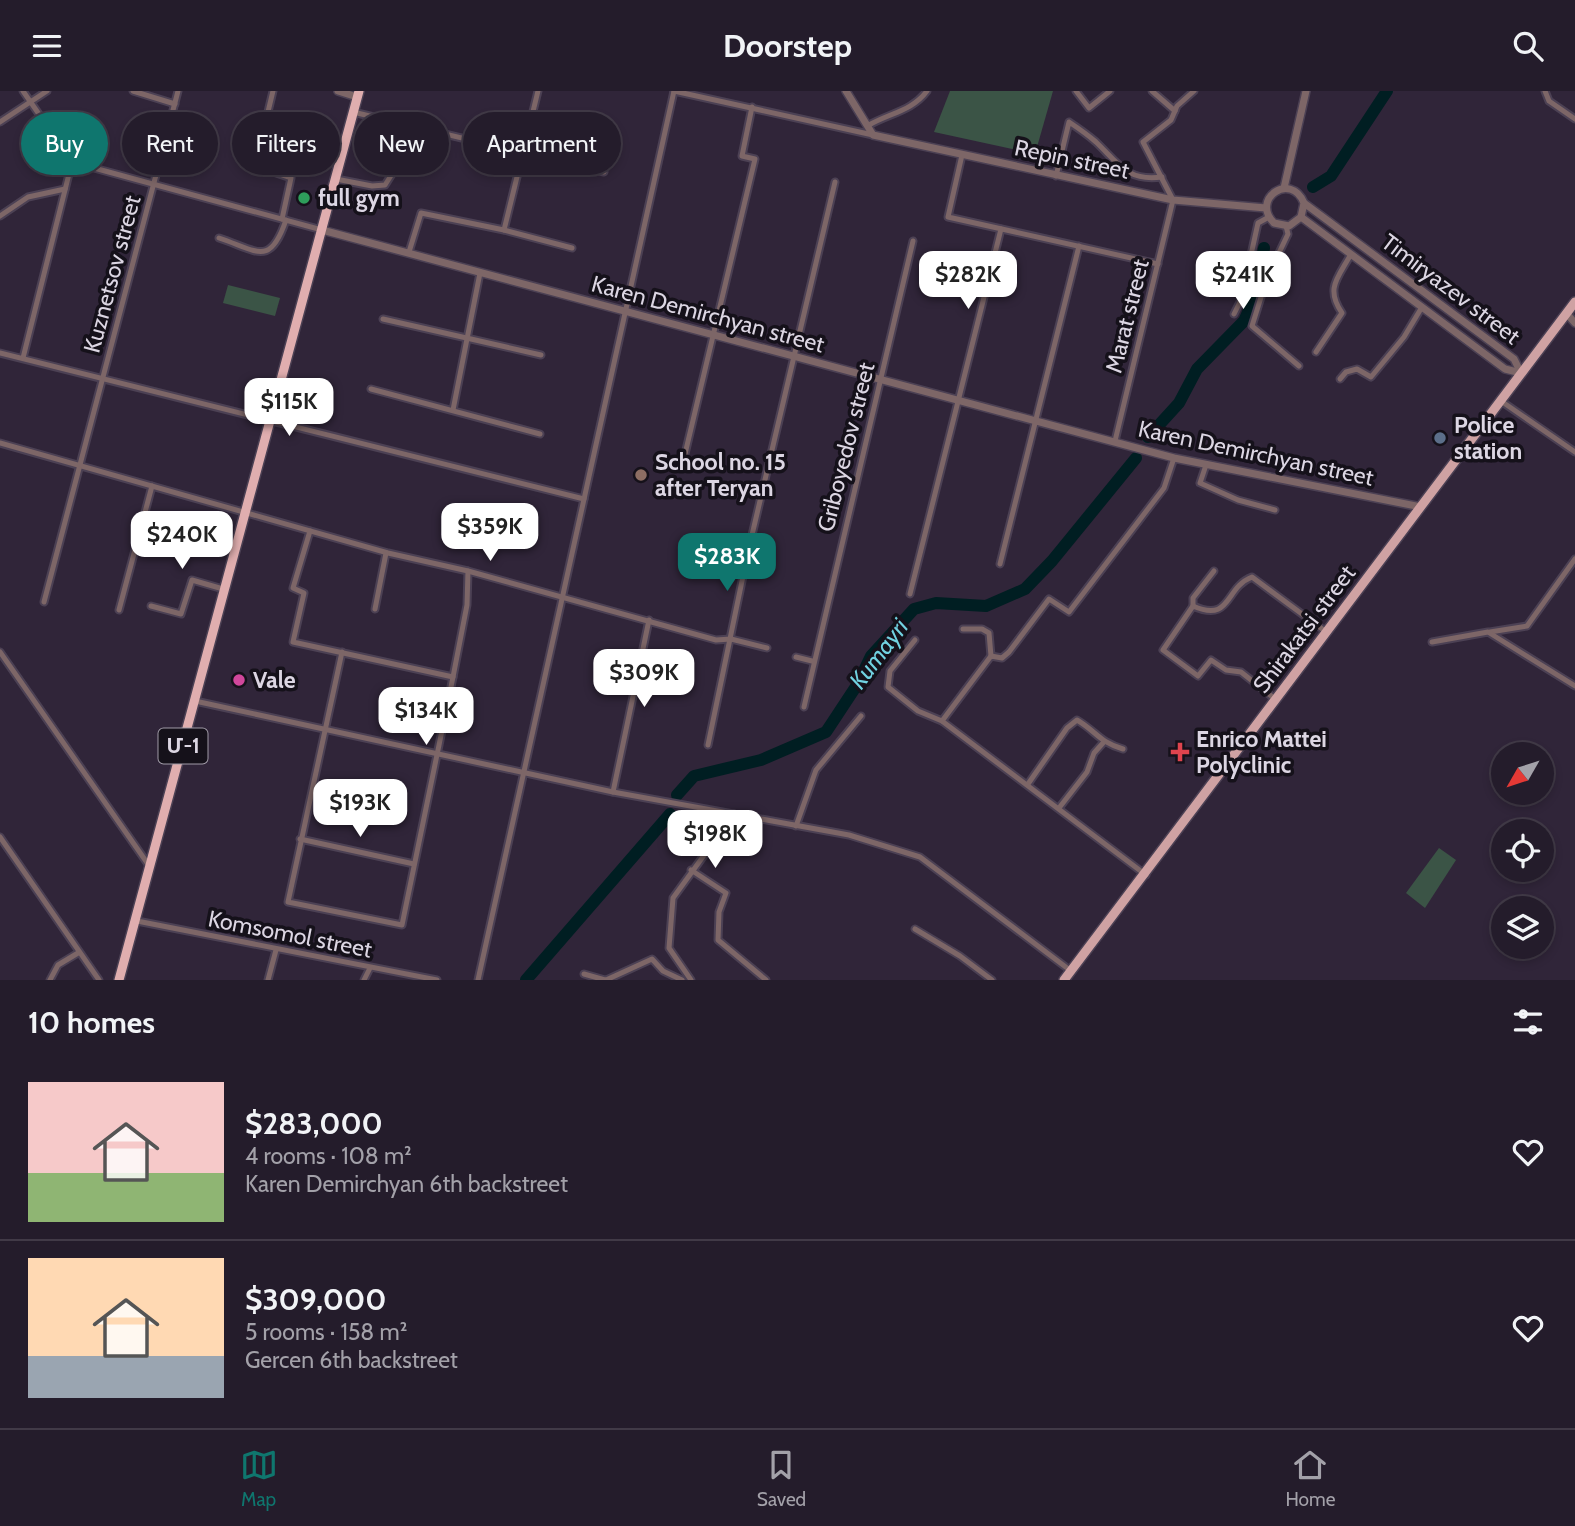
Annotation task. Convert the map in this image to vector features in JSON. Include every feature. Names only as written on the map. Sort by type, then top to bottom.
[{"type":"highway","name":"Մ-1","points":[[119,980],[358,94]]},
{"type":"main road","name":"Shirakatsi street","points":[[1064,980],[1146,875],[1325,631],[1575,302]]},
{"type":"street","points":[[23,91],[38,112]]},
{"type":"street","points":[[0,122],[47,91]]},
{"type":"street","points":[[133,91],[175,104]]},
{"type":"street","name":"Kuznetsov street","points":[[44,602],[178,91]]},
{"type":"street","points":[[268,112],[273,91]]},
{"type":"street","points":[[338,91],[358,94]]},
{"type":"street","points":[[533,112],[538,91]]},
{"type":"street","points":[[478,980],[674,91],[873,135]]},
{"type":"street","points":[[846,91],[873,135]]},
{"type":"street","points":[[869,125],[891,113],[916,105],[927,91]]},
{"type":"street","points":[[1076,91],[1089,108],[1110,91]]},
{"type":"street","points":[[1152,91],[1175,111]]},
{"type":"street","points":[[1173,200],[1143,142],[1171,120],[1175,111],[1194,91]]},
{"type":"street","points":[[1304,203],[1301,218],[1286,226],[1274,223],[1266,208],[1271,194],[1284,188],[1306,91]]},
{"type":"street","points":[[1545,91],[1549,101],[1575,119]]},
{"type":"street","points":[[685,454],[755,159],[742,156],[752,107]]},
{"type":"street","points":[[1056,176],[1069,122],[1096,142],[1116,165],[1145,179],[1162,177]]},
{"type":"street","name":"Repin street","points":[[873,135],[1173,200],[1266,208]]},
{"type":"street","points":[[962,155],[948,217],[1158,264]]},
{"type":"street","name":"Karen Demirchyan street","points":[[108,172],[1174,458],[1421,507]]},
{"type":"street","points":[[23,358],[69,175]]},
{"type":"street","points":[[219,238],[263,252],[271,251],[277,244],[284,220],[291,178],[283,175]]},
{"type":"street","points":[[336,179],[372,186],[385,185],[391,175]]},
{"type":"street","points":[[504,230],[518,175]]},
{"type":"street","points":[[708,744],[748,552],[835,182]]},
{"type":"street","name":"Timiryazev street","points":[[1284,188],[1297,192],[1304,203],[1514,359],[1521,373]]},
{"type":"street","points":[[0,216],[28,197],[65,189]]},
{"type":"street","name":"Marat street","points":[[1115,441],[1173,200]]},
{"type":"street","points":[[409,252],[421,213],[504,230],[572,249]]},
{"type":"street","points":[[1234,314],[1241,300],[1258,223],[1269,217]]},
{"type":"street","name":"Timiryazev street","points":[[1301,218],[1505,369],[1521,373]]},
{"type":"street","points":[[1286,226],[1288,234],[1267,278],[1252,326],[1299,366]]},
{"type":"street","points":[[910,594],[1001,229]]},
{"type":"street","name":"Griboyedov street","points":[[804,707],[913,240]]},
{"type":"street","points":[[1000,564],[1079,246]]},
{"type":"street","points":[[1316,352],[1342,313],[1332,299],[1332,288],[1351,254]]},
{"type":"street","points":[[453,411],[480,273]]},
{"type":"street","points":[[1340,379],[1346,372],[1357,369],[1371,377],[1404,337],[1422,307]]},
{"type":"street","points":[[1443,322],[1451,311]]},
{"type":"street","points":[[1566,313],[1575,323]]},
{"type":"street","points":[[383,319],[541,355]]},
{"type":"street","points":[[0,353],[584,499]]},
{"type":"street","points":[[371,389],[540,434]]},
{"type":"street","points":[[1501,401],[1575,452]]},
{"type":"street","points":[[0,443],[386,552],[562,596],[716,640],[731,639],[767,647]]},
{"type":"street","points":[[991,656],[1002,658],[1009,652],[1049,599],[1069,612],[1164,488],[1174,458]]},
{"type":"street","points":[[1206,465],[1200,483],[1238,500],[1275,510]]},
{"type":"street","points":[[119,610],[152,486]]},
{"type":"street","points":[[310,531],[293,588],[304,593],[293,642],[453,677]]},
{"type":"street","points":[[375,608],[386,552]]},
{"type":"street","points":[[1432,642],[1527,626],[1575,559]]},
{"type":"street","points":[[342,652],[288,902],[401,925],[467,605],[468,571]]},
{"type":"street","points":[[1214,571],[1192,598],[1193,606],[1163,650],[1198,676],[1211,660],[1226,670],[1241,673],[1275,699]]},
{"type":"street","points":[[1193,606],[1213,612],[1221,609],[1243,580],[1252,577],[1325,631]]},
{"type":"street","points":[[151,606],[181,614],[192,580],[223,589]]},
{"type":"street","points":[[613,792],[649,620]]},
{"type":"street","points":[[942,721],[991,656],[989,633],[982,629],[963,629]]},
{"type":"street","points":[[1488,632],[1575,686]]},
{"type":"street","points":[[915,640],[890,671],[888,687],[918,711],[942,721],[1146,875]]},
{"type":"street","points":[[0,652],[150,867]]},
{"type":"street","points":[[796,657],[813,661]]},
{"type":"street","points":[[194,701],[613,792],[849,835],[920,857],[1071,971]]},
{"type":"street","points":[[796,825],[816,770],[861,716]]},
{"type":"street","points":[[1028,784],[1068,728],[1077,720],[1094,730],[1103,743],[1123,749]]},
{"type":"street","points":[[1059,808],[1087,772],[1094,753],[1103,743]]},
{"type":"street","points":[[691,980],[672,955],[668,935],[673,898],[734,814]]},
{"type":"street","points":[[0,837],[99,980]]},
{"type":"street","points":[[300,839],[414,864]]},
{"type":"street","points":[[691,870],[726,893],[719,912],[718,940],[766,980]]},
{"type":"street","name":"Komsomol street","points":[[137,921],[436,980]]},
{"type":"street","points":[[915,929],[960,956],[992,980]]},
{"type":"street","points":[[268,980],[276,950]]},
{"type":"street","points":[[50,980],[58,965],[78,953]]},
{"type":"street","points":[[584,974],[606,980],[652,959],[663,971],[682,980]]},
{"type":"street","points":[[364,980],[370,968]]},
{"type":"green space","points":[[950,91],[1053,91],[1035,154],[934,132]]},
{"type":"green space","points":[[228,285],[280,298],[275,316],[223,303]]},
{"type":"green space","points":[[1439,848],[1456,860],[1425,908],[1406,893]]},
{"type":"waterway","points":[[1313,187],[1331,176],[1387,91]]},
{"type":"waterway","points":[[1148,437],[1179,403],[1197,369],[1244,321],[1255,297],[1264,248]]},
{"type":"waterway","name":"Kumayri","points":[[677,795],[694,776],[761,760],[826,732],[857,685],[871,656],[914,609],[936,603],[986,606],[1025,589],[1052,561],[1136,458]]},
{"type":"waterway","name":"Kumayri","points":[[526,980],[670,814]]},
{"type":"place","name":"full gym","points":[[304,198]]},
{"type":"place","name":"Police station","points":[[1440,438]]},
{"type":"place","name":"School no. 15 after Teryan","points":[[641,475]]},
{"type":"place","name":"Vale","points":[[239,680]]},
{"type":"place","name":"Enrico Mattei Polyclinic","points":[[1180,752]]}]
